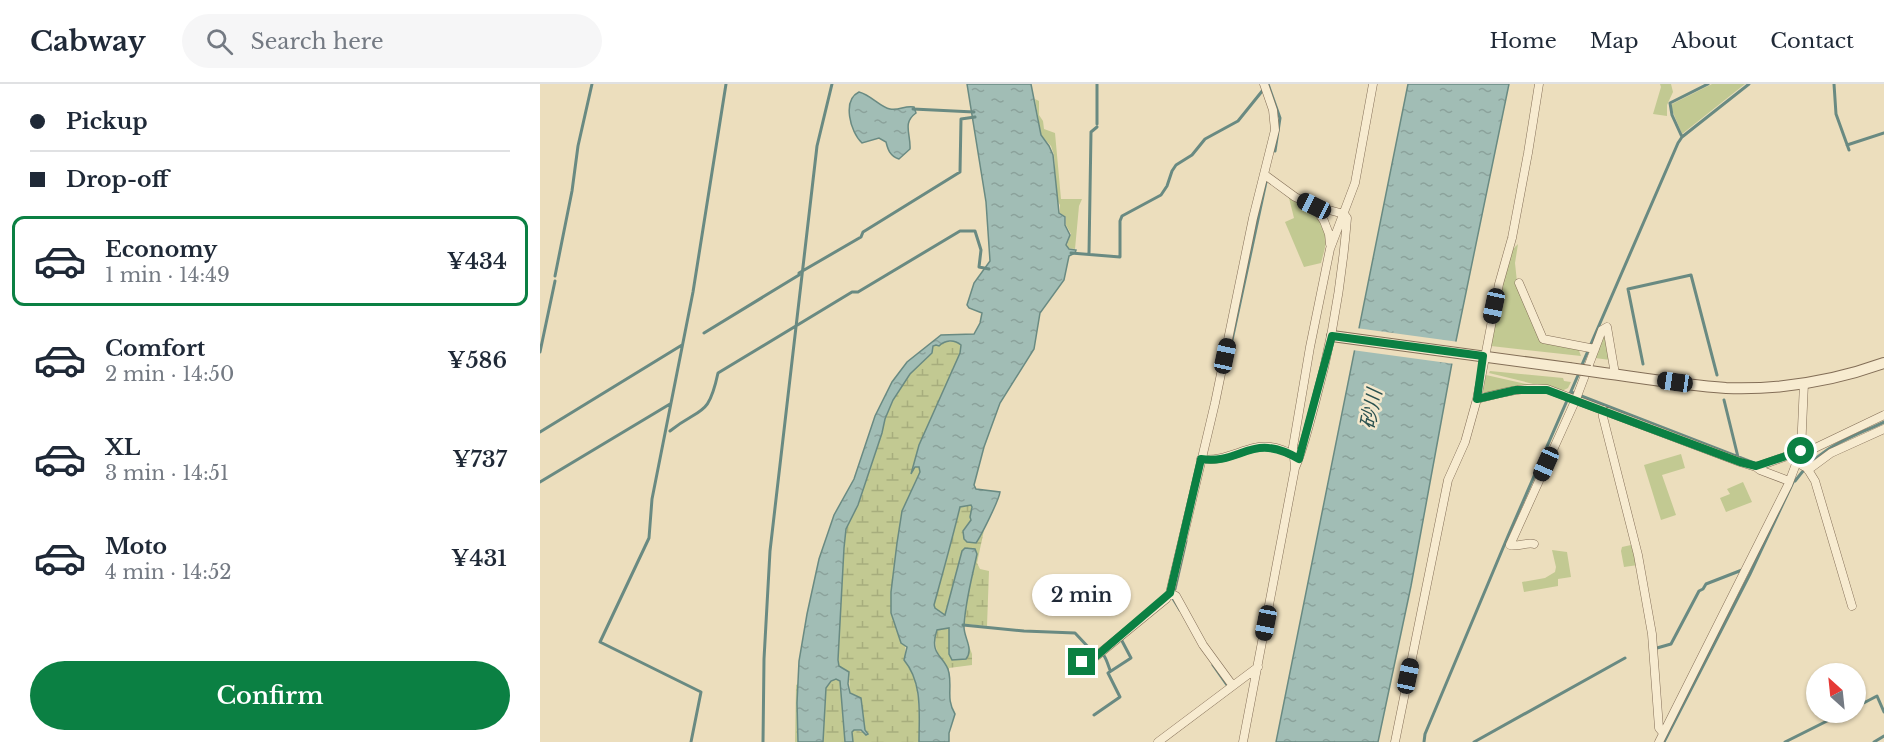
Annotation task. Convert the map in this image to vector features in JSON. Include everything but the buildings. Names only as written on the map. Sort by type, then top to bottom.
[{"type":"street","points":[[1082,662],[1088,662],[1170,593],[1204,459],[1253,218],[1275,130],[1275,118],[1264,84]]},
{"type":"street","points":[[1296,457],[1293,447],[1310,346],[1330,249],[1355,183],[1373,84]]},
{"type":"street","points":[[1395,742],[1448,480],[1465,442],[1477,399],[1483,356],[1512,238],[1539,84]]},
{"type":"street","points":[[1243,742],[1296,457],[1318,391],[1332,336],[1342,276],[1347,218],[1344,214],[1314,206],[1295,197],[1265,175]]},
{"type":"street","points":[[1314,206],[1327,227],[1330,249]]},
{"type":"street","points":[[1520,283],[1543,339],[1591,348]]},
{"type":"street","points":[[1534,544],[1519,547],[1510,545],[1591,348],[1602,330],[1607,327],[1615,374]]},
{"type":"street","points":[[1332,336],[1726,388],[1804,383],[1834,378],[1884,363]]},
{"type":"street","points":[[1804,383],[1801,451],[1804,467],[1815,481],[1852,606]]},
{"type":"street","points":[[1477,399],[1533,388],[1573,396],[1603,410],[1740,462],[1758,466],[1815,448],[1884,415]]},
{"type":"street","points":[[1603,410],[1638,555],[1652,634],[1659,728],[1663,733]]},
{"type":"street","points":[[1659,742],[1789,481],[1804,467],[1884,429]]},
{"type":"street","points":[[1204,459],[1214,461],[1260,446],[1272,447],[1296,457]]},
{"type":"street","points":[[1758,466],[1760,470],[1789,481]]},
{"type":"street","points":[[1170,593],[1176,596],[1208,652],[1233,684]]},
{"type":"street","points":[[1158,742],[1258,667]]},
{"type":"green space","points":[[1660,84],[1671,84],[1673,92],[1667,105],[1667,116],[1653,114]]},
{"type":"green space","points":[[1712,84],[1745,84],[1682,134],[1672,110],[1672,104]]},
{"type":"green space","points":[[1035,99],[1039,101],[1039,115],[1044,129],[1055,133],[1061,199],[1082,199],[1079,206],[1075,249],[1067,245],[1071,234],[1066,225],[1066,217],[1060,213],[1057,200],[1054,155],[1051,146],[1041,135]]},
{"type":"green space","points":[[1288,194],[1312,210],[1324,227],[1326,238],[1321,263],[1304,267],[1285,222],[1294,218]]},
{"type":"green space","points":[[1518,244],[1515,263],[1517,282],[1540,339],[1578,348],[1581,356],[1491,346],[1504,275],[1511,251]]},
{"type":"green space","points":[[1605,331],[1610,360],[1595,358]]},
{"type":"green space","points":[[944,342],[957,342],[961,345],[960,353],[919,445],[912,470],[919,467],[920,472],[912,489],[905,655],[916,688],[919,708],[919,742],[853,742],[852,732],[854,730],[868,733],[865,730],[861,698],[850,693],[849,672],[839,666],[838,660],[846,529],[858,505],[893,400],[910,374],[927,358],[933,346]]},
{"type":"green space","points":[[1490,371],[1563,378],[1564,381],[1571,382],[1568,388],[1562,391],[1489,373]]},
{"type":"green space","points":[[1486,375],[1531,385],[1490,393],[1483,392]]},
{"type":"green space","points":[[1681,454],[1685,468],[1662,475],[1676,515],[1661,520],[1644,465]]},
{"type":"green space","points":[[1743,482],[1752,502],[1726,512],[1720,498],[1730,494],[1727,489]]},
{"type":"green space","points":[[971,505],[971,520],[963,531],[978,541],[984,530],[977,563],[980,569],[989,571],[987,626],[965,624],[966,604],[962,551],[945,615],[934,605],[960,507]]},
{"type":"green space","points":[[1631,545],[1638,565],[1624,567],[1622,547]]},
{"type":"green space","points":[[1552,550],[1567,552],[1571,577],[1558,579],[1558,586],[1524,592],[1522,582],[1545,578],[1555,572]]},
{"type":"green space","points":[[949,628],[969,656],[969,646],[972,665],[949,668],[949,671],[942,662],[935,642],[937,630]]},
{"type":"green space","points":[[836,679],[840,681],[845,742],[823,742],[826,688],[831,681]]},
{"type":"green space","points":[[798,684],[798,742],[795,742],[796,685]]},
{"type":"water","points":[[967,84],[1031,84],[1041,135],[1053,155],[1059,213],[1065,217],[1065,225],[1070,235],[1066,245],[1069,249],[1076,250],[1069,256],[1064,280],[1040,313],[1034,349],[1000,403],[984,447],[974,485],[976,489],[1000,492],[997,502],[976,543],[967,542],[963,531],[971,520],[972,507],[971,505],[960,507],[934,605],[945,615],[962,551],[965,548],[975,549],[977,554],[967,599],[964,627],[969,647],[966,659],[952,660],[949,654],[949,628],[937,630],[935,639],[936,651],[949,673],[950,699],[955,714],[949,733],[949,742],[919,742],[919,699],[914,679],[904,660],[907,647],[901,643],[891,613],[891,592],[902,511],[920,472],[919,467],[915,467],[911,474],[919,445],[960,353],[961,345],[950,341],[933,346],[932,353],[910,374],[893,400],[858,505],[846,529],[838,660],[839,666],[849,672],[850,693],[861,698],[865,730],[868,734],[866,735],[861,730],[854,730],[852,732],[853,742],[845,742],[840,681],[836,679],[831,681],[826,688],[823,742],[798,742],[799,661],[819,559],[834,515],[854,479],[875,416],[892,382],[907,362],[941,335],[974,334],[980,323],[982,313],[967,305],[974,283],[990,261],[986,202]]},
{"type":"water","name":"砂川","points":[[1408,84],[1509,84],[1456,341],[1411,586],[1378,742],[1276,742]]},
{"type":"water","points":[[859,92],[890,109],[914,107],[916,113],[908,125],[910,149],[899,159],[893,156],[886,142],[879,138],[862,143],[854,132],[849,109],[854,96]]},
{"type":"pier","points":[[1356,328],[1459,342],[1455,364],[1352,350]]},
{"type":"waterway","points":[[555,276],[572,191],[578,146],[592,84]]},
{"type":"waterway","points":[[691,742],[701,692],[600,642],[649,538],[652,499],[693,292],[726,84]]},
{"type":"waterway","points":[[763,742],[764,659],[770,551],[817,146],[832,84]]},
{"type":"waterway","points":[[1097,84],[1097,124]]},
{"type":"waterway","points":[[1268,84],[1280,118],[1275,151]]},
{"type":"waterway","points":[[1682,137],[1672,115],[1670,103],[1708,84]]},
{"type":"waterway","points":[[1581,367],[1678,143],[1682,137],[1749,84]]},
{"type":"waterway","points":[[1834,84],[1836,114],[1849,150]]},
{"type":"waterway","points":[[1071,253],[1120,257],[1122,216],[1161,195],[1176,165],[1192,155],[1205,139],[1238,121],[1263,90]]},
{"type":"waterway","points":[[913,109],[974,112]]},
{"type":"waterway","points":[[704,333],[861,237],[863,232],[960,172],[961,119],[975,117]]},
{"type":"waterway","points":[[1089,253],[1091,132],[1097,127]]},
{"type":"waterway","points":[[1847,145],[1884,133]]},
{"type":"waterway","points":[[1226,368],[1266,182]]},
{"type":"waterway","points":[[670,431],[707,405],[718,373],[852,292],[858,292],[960,231],[975,231],[981,250],[979,267],[989,269]]},
{"type":"waterway","points":[[1643,364],[1628,289],[1691,275],[1717,375]]},
{"type":"waterway","points":[[540,352],[555,281]]},
{"type":"waterway","points":[[540,432],[682,345]]},
{"type":"waterway","points":[[1424,742],[1425,734],[1508,536],[1579,373]]},
{"type":"waterway","points":[[1571,392],[1754,463]]},
{"type":"waterway","points":[[1724,400],[1738,457]]},
{"type":"waterway","points":[[540,482],[670,404]]},
{"type":"waterway","points":[[1795,481],[1805,469],[1835,445],[1884,422]]},
{"type":"waterway","points":[[1664,742],[1750,574],[1794,480]]},
{"type":"waterway","points":[[1175,589],[1186,541]]},
{"type":"waterway","points":[[1657,648],[1671,644],[1699,591],[1706,584],[1742,570]]},
{"type":"waterway","points":[[1172,597],[1180,610]]},
{"type":"waterway","points":[[963,625],[1075,633],[1090,649],[1104,655],[1110,670]]},
{"type":"waterway","points":[[1094,715],[1120,697],[1108,673],[1131,658],[1121,639],[1124,637]]},
{"type":"waterway","points":[[1474,742],[1625,658]]},
{"type":"waterway","points":[[1213,665],[1227,685]]},
{"type":"waterway","points":[[1866,702],[1877,696],[1884,712]]},
{"type":"waterway","points":[[1785,742],[1823,723]]},
{"type":"waterway","points":[[1874,742],[1884,736]]},
{"type":"route","points":[[1082,662],[1088,662],[1094,658],[1166,599],[1170,593],[1201,459],[1214,461],[1260,446],[1272,447],[1299,459],[1332,336],[1483,356],[1477,399],[1516,390],[1533,388],[1547,390],[1566,395],[1749,465],[1756,466],[1801,451]]}]
